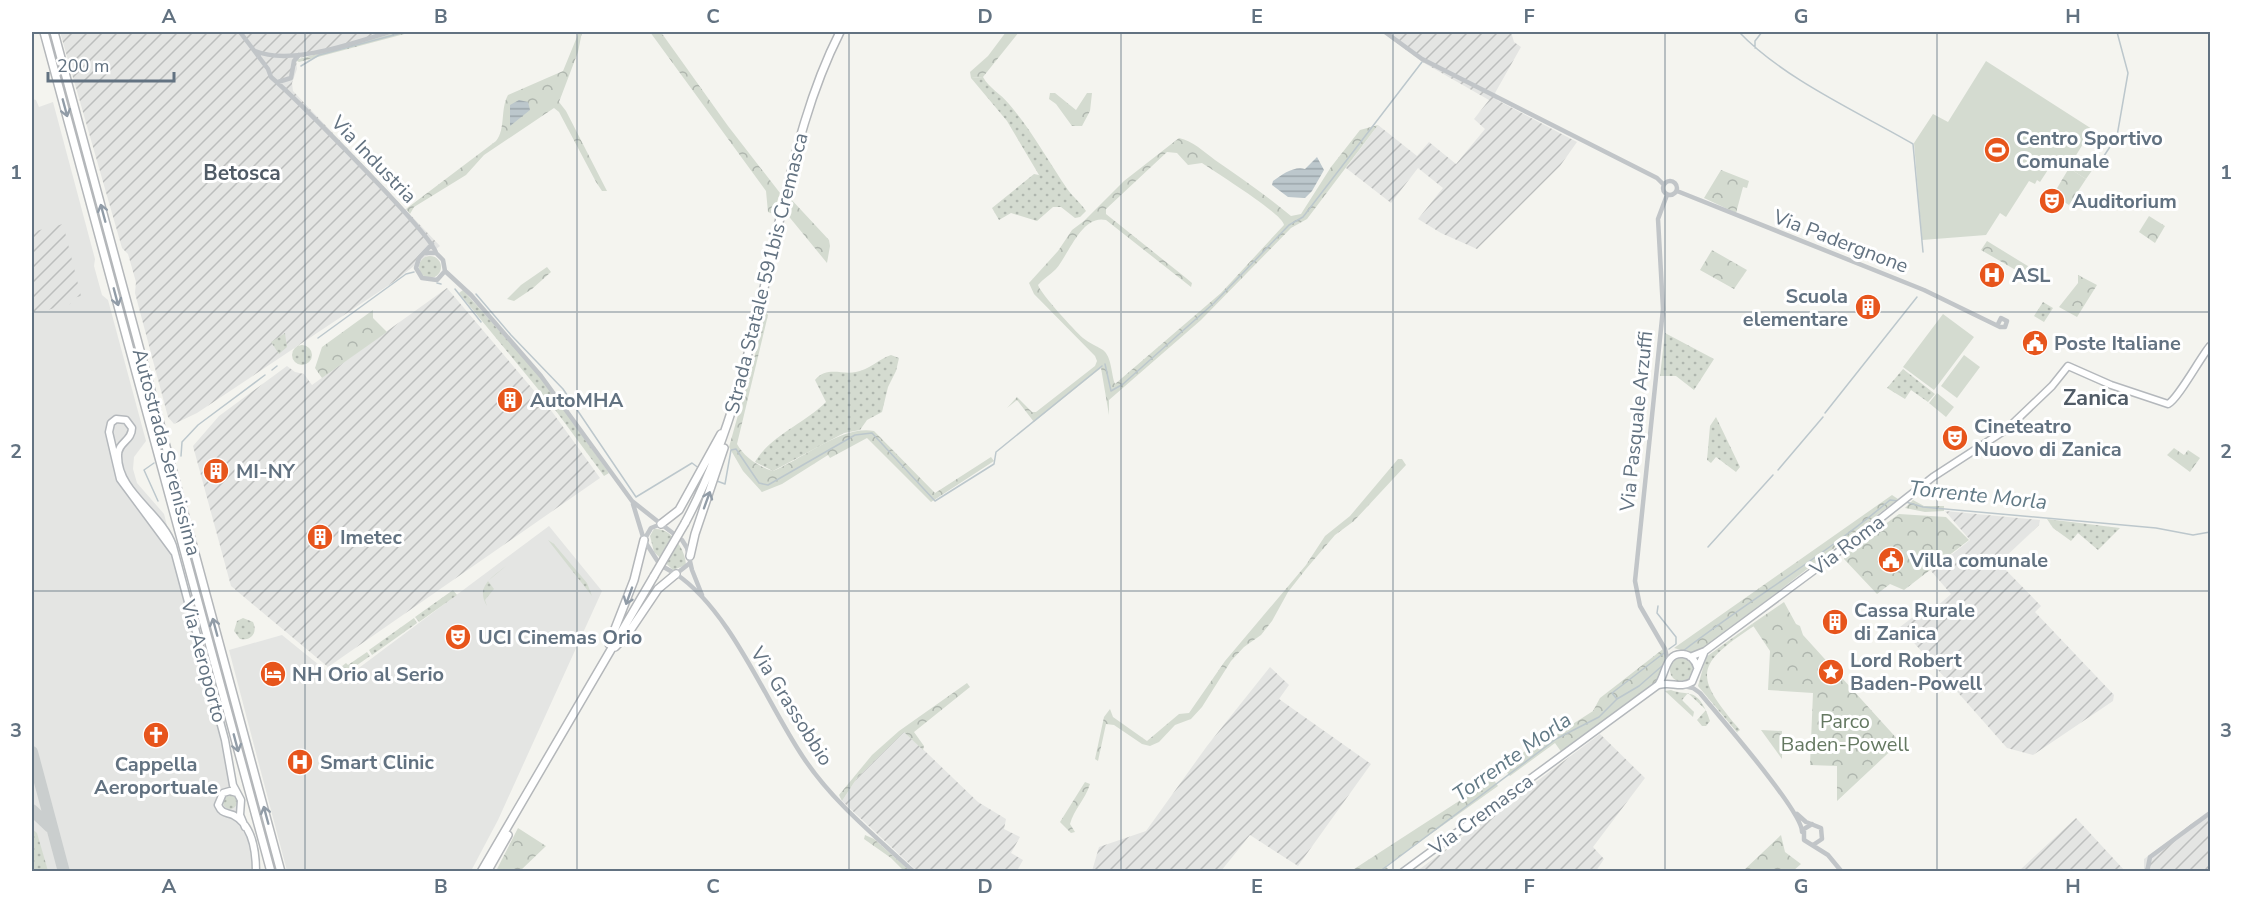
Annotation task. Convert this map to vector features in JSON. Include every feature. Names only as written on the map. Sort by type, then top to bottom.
[{"type":"highway","name":"Autostrada Serenissima","points":[[44,32],[271,872]]},
{"type":"highway","name":"Autostrada Serenissima","points":[[54,32],[281,872]]},
{"type":"highway","name":"Strada Statale 591bis Cremasca","points":[[605,657],[685,523],[710,472],[749,352],[798,139],[817,82],[840,32]]},
{"type":"highway","points":[[661,524],[679,510],[730,416]]},
{"type":"highway","points":[[690,560],[695,534],[726,443],[730,416]]},
{"type":"highway","points":[[487,872],[605,657],[634,580],[644,540]]},
{"type":"highway","points":[[605,657],[627,635],[658,589],[676,574]]},
{"type":"highway","points":[[481,872],[542,769]]},
{"type":"main road","name":"Via Roma","points":[[1690,657],[1705,651],[1933,477],[2007,429],[2052,386],[2068,366],[2111,385],[2168,404],[2174,400],[2195,365],[2211,346]]},
{"type":"main road","points":[[116,419],[124,419],[131,424],[130,436],[123,441],[117,441],[110,436],[111,423],[116,419]]},
{"type":"main road","name":"Via Aeroporto","points":[[110,436],[120,479],[174,552]]},
{"type":"main road","name":"Via Aeroporto","points":[[123,441],[117,453],[123,477],[165,528],[174,552],[237,793]]},
{"type":"main road","name":"Via Roma","points":[[1694,679],[1705,651]]},
{"type":"main road","points":[[1658,685],[1666,674],[1668,662],[1678,654],[1690,657],[1697,667]]},
{"type":"main road","points":[[1666,674],[1672,683]]},
{"type":"main road","points":[[1658,685],[1672,683],[1684,686],[1694,679]]},
{"type":"main road","name":"Via Cremasca","points":[[1402,872],[1658,685]]},
{"type":"main road","points":[[231,770],[224,792],[219,797],[218,805],[223,812],[230,814],[245,827]]},
{"type":"main road","points":[[224,792],[237,793],[241,800],[240,808],[245,827],[255,850],[256,872]]},
{"type":"main road","points":[[230,814],[240,808]]},
{"type":"street","points":[[240,32],[268,69],[271,77],[278,82],[289,80]]},
{"type":"street","points":[[268,69],[271,62],[281,57],[298,55],[389,32]]},
{"type":"street","name":"Via Padergnone","points":[[1385,32],[1422,59],[1657,178],[1663,184],[1672,181],[1677,184],[1677,191],[1937,296],[1996,323]]},
{"type":"street","points":[[252,50],[281,57],[294,67]]},
{"type":"street","points":[[292,97],[289,80],[298,55]]},
{"type":"street","name":"Via Industria","points":[[278,82],[432,244],[436,253]]},
{"type":"street","points":[[1663,184],[1663,190],[1667,195],[1677,191]]},
{"type":"street","name":"Via Pasquale Arzuffi","points":[[1667,195],[1658,219],[1663,309],[1635,581],[1640,606],[1662,645],[1668,662]]},
{"type":"street","points":[[432,244],[417,261],[417,272],[426,280],[454,281]]},
{"type":"street","points":[[425,253],[436,253],[443,260],[444,271],[471,295],[541,376],[632,501],[682,540],[705,600]]},
{"type":"street","points":[[437,280],[444,271]]},
{"type":"street","points":[[632,501],[644,540],[660,565],[676,574],[705,600]]},
{"type":"street","points":[[644,540],[651,528],[661,524]]},
{"type":"street","points":[[676,574],[690,560]]},
{"type":"street","name":"Via Grassobbio","points":[[705,600],[733,639],[810,768],[840,802],[914,872]]},
{"type":"street","points":[[1662,645],[1678,654]]},
{"type":"street","points":[[1694,679],[1700,693],[1794,811],[1803,827],[1804,840],[1828,855],[1842,872]]},
{"type":"street","points":[[1684,686],[1700,693]]},
{"type":"street","points":[[1794,811],[1821,828],[1828,855]]},
{"type":"street","points":[[2147,872],[2150,857],[2211,813]]},
{"type":"street","points":[[1802,832],[1806,826],[1812,824]]},
{"type":"street","points":[[1813,845],[1822,839]]},
{"type":"shaded area","points":[[60,32],[398,32],[296,59],[297,69],[292,83],[293,91],[440,246],[392,283],[197,413],[174,424],[168,417],[135,293],[136,282],[128,254],[122,248]]},
{"type":"shaded area","points":[[1394,32],[1511,32],[1514,42],[1521,47],[1495,93],[1497,100],[1577,142],[1560,166],[1477,249],[1441,233],[1418,219],[1443,188],[1418,168],[1391,203],[1346,168],[1378,125],[1417,156],[1429,142],[1456,164],[1485,129],[1474,119],[1489,100],[1424,63],[1390,38]]},
{"type":"shaded area","points":[[32,99],[36,100],[39,107],[53,102],[95,259],[94,266],[102,295],[108,300],[146,441],[134,457],[133,469],[137,483],[164,514],[252,855],[252,871],[32,871]]},
{"type":"shaded area","points":[[519,100],[528,102],[530,110],[510,126],[510,105]]},
{"type":"shaded area","points":[[1317,157],[1324,170],[1312,191],[1305,198],[1288,197],[1272,185],[1273,181],[1289,171],[1305,169]]},
{"type":"shaded area","points":[[63,224],[81,296],[73,298],[70,304],[32,314],[32,232]]},
{"type":"shaded area","points":[[447,288],[553,413],[600,478],[328,667],[231,586],[193,446],[219,416],[287,366],[295,372],[304,374],[312,385]]},
{"type":"shaded area","points":[[1945,511],[2040,520],[2039,525],[1999,563],[2041,606],[2035,612],[2114,695],[2113,701],[2033,755],[2007,748],[1900,627],[1930,604],[1935,608],[1951,594],[1931,571],[1970,540]]},
{"type":"shaded area","points":[[549,526],[602,591],[498,820],[471,871],[287,871],[229,650],[282,635],[340,682]]},
{"type":"shaded area","points":[[1270,667],[1289,685],[1279,699],[1371,764],[1298,866],[1250,835],[1221,871],[1092,871],[1099,847],[1146,831],[1207,746]]},
{"type":"shaded area","points":[[904,731],[978,802],[1006,819],[1004,829],[1020,837],[1011,853],[1023,860],[1018,869],[1023,871],[917,871],[842,801],[857,778]]},
{"type":"shaded area","points":[[1600,734],[1645,778],[1593,847],[1604,859],[1596,871],[1417,871]]},
{"type":"shaded area","points":[[2210,810],[2210,871],[2144,872],[2144,859]]},
{"type":"shaded area","points":[[2076,818],[2125,871],[2018,871],[2020,870]]},
{"type":"green space","points":[[398,32],[412,32],[299,62],[295,60]]},
{"type":"green space","points":[[579,32],[582,32],[578,52],[559,102],[566,111],[607,191],[602,191],[596,182],[559,112],[554,108],[484,155],[466,175],[414,207],[410,214],[406,209],[496,141],[501,131],[504,106],[508,95],[563,71]]},
{"type":"green space","points":[[650,32],[660,32],[663,35],[728,126],[780,193],[773,214],[768,212],[766,191]]},
{"type":"green space","points":[[1006,32],[1019,32],[983,77],[971,78],[970,72],[988,56]]},
{"type":"green space","name":"Centro Sportivo Comunale","points":[[1986,61],[2092,129],[2075,157],[2093,169],[2086,179],[2055,159],[2040,182],[2037,180],[2035,184],[2029,181],[2006,217],[2000,213],[1986,235],[1922,240],[1914,143],[1933,114],[1948,122]]},
{"type":"green space","points":[[983,77],[1017,114],[1068,190],[1086,211],[1080,217],[1075,218],[1061,207],[1053,207],[1037,221],[1011,213],[999,220],[992,208],[1034,174],[1039,175],[1007,121],[971,78]]},
{"type":"green space","points":[[1050,93],[1055,93],[1076,110],[1087,93],[1092,93],[1090,111],[1082,126],[1072,126],[1056,104],[1049,99]]},
{"type":"green space","points":[[1378,125],[1307,219],[1291,228],[1201,320],[1109,400],[1109,415],[1101,368],[1034,422],[1017,400],[1007,408],[1017,397],[1032,412],[1036,412],[1095,366],[1097,361],[1095,356],[1034,294],[1029,283],[1058,251],[1072,230],[1124,181],[1179,138],[1198,147],[1291,216],[1301,214],[1331,167],[1360,130]],"holes":[[[1167,152],[1177,153],[1188,165],[1202,163],[1273,212],[1284,225],[1221,293],[1115,384],[1106,353],[1085,340],[1051,304],[1038,285],[1056,269],[1083,229],[1097,220],[1106,220],[1191,287],[1192,283],[1106,214],[1106,209]]]},
{"type":"green space","points":[[2069,168],[2086,179],[2069,205],[2053,195]]},
{"type":"green space","points":[[1721,170],[1749,181],[1747,188],[1743,187],[1736,213],[1704,198]]},
{"type":"green space","points":[[789,197],[829,240],[827,263],[786,213]]},
{"type":"green space","points":[[2149,216],[2165,226],[2155,243],[2139,232]]},
{"type":"green space","points":[[1987,241],[2031,268],[2026,276],[1981,250]]},
{"type":"green space","points":[[1712,250],[1747,270],[1734,289],[1700,270]]},
{"type":"green space","points":[[430,256],[440,263],[441,267],[434,277],[430,278],[420,271],[419,267],[426,257]]},
{"type":"green space","points":[[547,267],[551,272],[532,289],[514,301],[507,299],[521,285]]},
{"type":"green space","points":[[2078,275],[2097,285],[2077,317],[2059,307],[2078,283]]},
{"type":"green space","points":[[463,290],[540,376],[609,473],[604,476],[556,411],[459,293]]},
{"type":"green space","points":[[2043,302],[2053,308],[2044,322],[2034,316]]},
{"type":"green space","points":[[373,310],[373,318],[387,332],[322,378],[315,368],[322,347]]},
{"type":"green space","points":[[764,310],[768,315],[737,444],[757,464],[773,471],[836,438],[862,431],[874,431],[935,493],[991,457],[994,461],[931,502],[867,438],[830,458],[828,455],[782,484],[762,492],[743,471],[729,447],[758,344]]},
{"type":"green space","points":[[1943,314],[1974,337],[1934,390],[1903,367]]},
{"type":"green space","points":[[285,333],[287,347],[279,354],[271,342]]},
{"type":"green space","points":[[1665,333],[1714,359],[1694,390],[1676,376],[1660,376]]},
{"type":"green space","points":[[302,345],[309,348],[312,355],[309,362],[302,365],[295,362],[292,355],[295,348]]},
{"type":"green space","points":[[891,355],[899,358],[882,412],[867,420],[860,430],[844,433],[773,471],[755,462],[770,444],[826,402],[815,380],[820,376],[829,372],[861,371]]},
{"type":"green space","points":[[1964,355],[1980,367],[1957,398],[1941,386]]},
{"type":"green space","points":[[1903,369],[1935,394],[1928,402],[1911,390],[1905,399],[1887,388]]},
{"type":"green space","points":[[1937,393],[1954,407],[1946,417],[1929,403]]},
{"type":"green space","points":[[1716,417],[1740,467],[1736,472],[1716,457],[1711,463],[1707,460],[1710,426]]},
{"type":"green space","points":[[2174,448],[2184,455],[2188,450],[2200,458],[2190,472],[2167,455]]},
{"type":"green space","points":[[1398,459],[1402,459],[1406,465],[1354,521],[1335,535],[1306,569],[1288,592],[1272,621],[1261,635],[1244,647],[1231,661],[1202,707],[1191,719],[1175,725],[1159,742],[1150,746],[1142,744],[1114,725],[1106,724],[1098,761],[1095,759],[1104,717],[1110,709],[1113,717],[1147,741],[1179,714],[1189,713],[1225,661],[1306,565],[1325,536],[1350,516]]},
{"type":"green space","points":[[1892,495],[1898,499],[1702,650],[1692,653],[1674,648]]},
{"type":"green space","points":[[1913,500],[1924,506],[1944,506],[1944,511],[1925,512],[1905,508]]},
{"type":"green space","points":[[1899,514],[1946,517],[1969,540],[1904,590],[1890,584],[1877,594],[1844,559],[1846,553]]},
{"type":"green space","points":[[2047,519],[2120,528],[2098,550],[2078,533],[2071,541],[2053,528]]},
{"type":"green space","points":[[654,529],[660,529],[672,536],[680,546],[686,565],[673,570],[654,552],[650,536]]},
{"type":"green space","points":[[548,540],[587,583],[592,596]]},
{"type":"green space","points":[[488,581],[494,589],[485,600],[487,606],[484,599],[483,593]]},
{"type":"green space","points":[[453,590],[457,595],[419,622],[415,617]]},
{"type":"green space","name":"Parco Baden-Powell","points":[[1784,602],[1796,624],[1800,626],[1803,635],[1900,742],[1837,801],[1837,766],[1810,765],[1813,693],[1768,690],[1770,651],[1752,624]]},
{"type":"green space","points":[[243,618],[253,622],[255,630],[247,639],[240,639],[234,631],[237,621]]},
{"type":"green space","points":[[414,618],[417,623],[372,655],[369,650]]},
{"type":"green space","points":[[1752,624],[1754,626],[1720,651],[1711,662],[1707,672],[1708,683],[1714,696],[1740,730],[1737,732],[1741,737],[1698,686],[1706,657]]},
{"type":"green space","points":[[1663,649],[1667,655],[1660,679],[1562,753],[1555,743],[1510,776],[1504,769],[1531,746],[1548,740],[1593,711],[1600,698]]},
{"type":"green space","points":[[367,652],[370,656],[346,673],[341,673],[341,667]]},
{"type":"green space","points":[[1682,658],[1687,659],[1693,665],[1693,675],[1687,681],[1682,682],[1677,681],[1671,675],[1670,670],[1671,665],[1677,659]]},
{"type":"green space","points":[[967,683],[970,687],[914,732],[924,746],[923,750],[904,732],[857,778],[842,801],[839,795],[872,755],[899,731]]},
{"type":"green space","points":[[1665,691],[1688,693],[1682,700],[1694,712],[1693,717]]},
{"type":"green space","points":[[1689,694],[1694,695],[1705,709]]},
{"type":"green space","points":[[1706,710],[1710,721],[1706,726],[1702,726],[1697,720]]},
{"type":"green space","points":[[1761,730],[1782,731],[1782,759]]},
{"type":"green space","points":[[1493,779],[1498,786],[1386,866],[1389,871],[1351,871]]},
{"type":"green space","points":[[1085,782],[1090,784],[1070,824],[1075,832],[1071,833],[1060,822]]},
{"type":"green space","points":[[227,795],[233,795],[237,802],[233,809],[227,809],[223,805],[223,799]]},
{"type":"green space","points":[[518,828],[546,846],[520,871],[496,871]]},
{"type":"green space","points":[[32,829],[37,833],[48,871],[32,871]]},
{"type":"green space","points":[[865,835],[874,839],[910,871],[904,871],[891,858],[864,839]]},
{"type":"green space","points":[[1781,835],[1785,852],[1801,864],[1793,871],[1743,871]]},
{"type":"waterway","points":[[301,66],[319,55],[405,32]]},
{"type":"waterway","points":[[1739,32],[1777,65],[1913,144],[1923,252]]},
{"type":"waterway","points":[[1755,48],[1755,41],[1762,32]]},
{"type":"waterway","points":[[2102,159],[2117,136],[2128,73],[2117,32]]},
{"type":"waterway","points":[[1105,364],[1111,391],[1123,384],[1214,303],[1289,225],[1303,217],[1422,62]]},
{"type":"waterway","points":[[318,338],[406,274],[414,272]]},
{"type":"waterway","points":[[437,283],[441,284]]},
{"type":"waterway","points":[[455,289],[481,322]]},
{"type":"waterway","points":[[476,294],[511,335],[563,389],[636,497],[692,463],[700,469]]},
{"type":"waterway","points":[[1825,413],[1917,297]]},
{"type":"waterway","points":[[272,370],[277,366]]},
{"type":"waterway","points":[[717,481],[725,484],[731,450],[736,449],[759,483],[768,485],[855,435],[872,433],[935,501],[994,464],[996,452],[1102,366]]},
{"type":"waterway","points":[[181,456],[182,442],[198,425],[265,375]]},
{"type":"waterway","points":[[1778,470],[1823,417]]},
{"type":"waterway","points":[[173,458],[177,457]]},
{"type":"waterway","points":[[154,463],[144,470],[158,501]]},
{"type":"waterway","points":[[1708,547],[1773,475]]},
{"type":"waterway","name":"Torrente Morla","points":[[1683,651],[1840,539],[1890,500],[1898,501]]},
{"type":"waterway","name":"Torrente Morla","points":[[1906,502],[1923,507],[2156,528],[2193,535],[2210,532]]},
{"type":"waterway","points":[[1658,606],[1657,613],[1676,637],[1676,644],[1669,649]]},
{"type":"waterway","points":[[1616,698],[1612,693],[1664,653]]},
{"type":"waterway","name":"Torrente Morla","points":[[1379,872],[1556,739],[1599,717],[1617,699],[1639,686],[1662,666]]},
{"type":"taxiway","points":[[32,752],[64,872]]},
{"type":"taxiway","points":[[32,810],[50,827]]},
{"type":"place","name":"Centro Sportivo Comunale","points":[[1997,150]]},
{"type":"place","name":"Auditorium","points":[[2052,201]]},
{"type":"place","name":"ASL","points":[[1992,275]]},
{"type":"place","name":"Scuola elementare","points":[[1868,307]]},
{"type":"place","name":"Poste Italiane","points":[[2035,343]]},
{"type":"place","name":"AutoMHA","points":[[510,400]]},
{"type":"place","name":"Cineteatro Nuovo di Zanica","points":[[1955,438]]},
{"type":"place","name":"MI-NY","points":[[216,471]]},
{"type":"place","name":"Imetec","points":[[320,537]]},
{"type":"place","name":"Villa comunale","points":[[1891,560]]},
{"type":"place","name":"Cassa Rurale di Zanica","points":[[1835,622]]},
{"type":"place","name":"UCI Cinemas Orio","points":[[458,637]]},
{"type":"place","name":"Lord Robert Baden-Powell","points":[[1831,672]]},
{"type":"place","name":"NH Orio al Serio","points":[[273,674]]},
{"type":"place","name":"Cappella Aeroportuale","points":[[156,735]]},
{"type":"place","name":"Smart Clinic","points":[[300,762]]},
{"type":"district","name":"Betosca","points":[[242,173]]},
{"type":"district","name":"Zanica","points":[[2096,397]]}]
